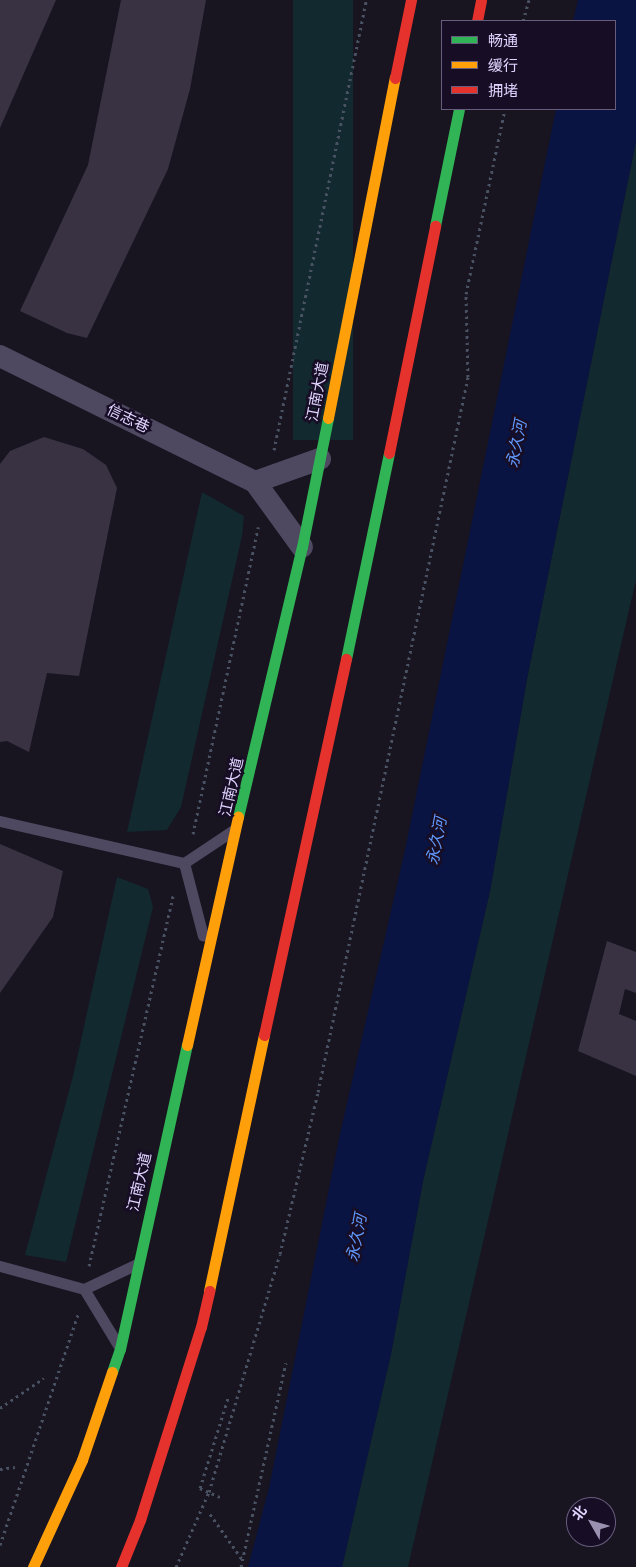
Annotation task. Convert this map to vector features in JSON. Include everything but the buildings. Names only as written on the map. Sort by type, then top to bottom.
[{"type":"main road","name":"江南大道","points":[[33,1567],[82,1460],[120,1349],[137,1264],[207,951],[239,827],[302,547],[411,0]]},
{"type":"main road","points":[[477,20],[481,0]]},
{"type":"main road","points":[[121,1567],[140,1520],[201,1327],[371,542],[459,110]]},
{"type":"street","name":"信志巷","points":[[0,356],[263,485],[302,547]]},
{"type":"street","points":[[263,485],[320,459]]},
{"type":"lane","points":[[0,821],[184,863],[239,827]]},
{"type":"lane","points":[[184,863],[207,951]]},
{"type":"lane","points":[[0,1266],[84,1289],[137,1264]]},
{"type":"lane","points":[[84,1289],[120,1349]]},
{"type":"path","points":[[0,1545],[76,1322],[171,900],[198,820],[263,485],[366,0]]},
{"type":"path","points":[[524,20],[529,0]]},
{"type":"path","points":[[176,1567],[209,1492],[280,1254],[318,1092],[468,377],[466,294],[505,110]]},
{"type":"path","points":[[241,1567],[286,1363]]},
{"type":"path","points":[[0,1408],[44,1378]]},
{"type":"path","points":[[220,1497],[200,1488],[229,1394]]},
{"type":"path","points":[[0,1469],[15,1468]]},
{"type":"path","points":[[210,1514],[243,1560]]},
{"type":"green space","points":[[293,0],[353,0],[353,440],[293,440]]},
{"type":"green space","points":[[636,141],[636,580],[408,1567],[342,1567],[391,1354],[423,1181],[490,891],[527,679]]},
{"type":"green space","points":[[202,492],[244,516],[242,536],[181,807],[167,830],[127,832]]},
{"type":"green space","points":[[117,877],[148,889],[153,907],[66,1262],[25,1255],[73,1076]]},
{"type":"water","name":"永久河","points":[[578,0],[636,0],[636,141],[527,679],[490,891],[423,1181],[391,1354],[342,1567],[248,1567],[269,1488],[340,1134],[405,850],[556,110],[616,110],[616,20],[573,20]]},
{"type":"traffic: fast","points":[[435,226],[459,110]]},
{"type":"traffic: fast","points":[[238,817],[302,547],[328,418]]},
{"type":"traffic: fast","points":[[346,659],[389,453]]},
{"type":"traffic: fast","points":[[112,1372],[120,1349],[187,1045]]},
{"type":"traffic: slow","points":[[328,418],[395,78]]},
{"type":"traffic: slow","points":[[187,1045],[238,817]]},
{"type":"traffic: slow","points":[[209,1291],[264,1035]]},
{"type":"traffic: slow","points":[[33,1567],[82,1460],[112,1372]]},
{"type":"traffic: jam","points":[[395,78],[411,0]]},
{"type":"traffic: jam","points":[[477,20],[481,0]]},
{"type":"traffic: jam","points":[[389,453],[435,226]]},
{"type":"traffic: jam","points":[[264,1035],[346,659]]},
{"type":"traffic: jam","points":[[121,1567],[140,1520],[201,1327],[209,1291]]}]
